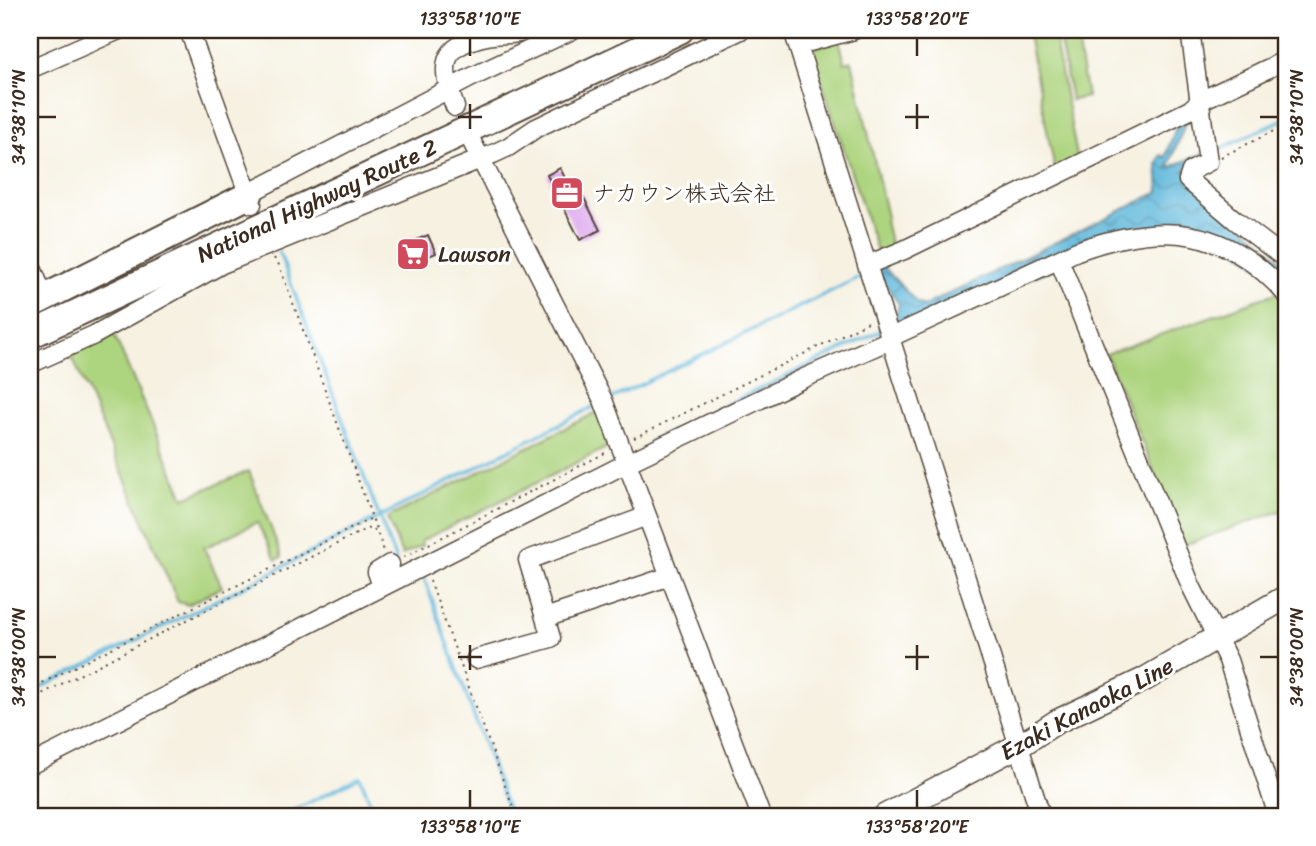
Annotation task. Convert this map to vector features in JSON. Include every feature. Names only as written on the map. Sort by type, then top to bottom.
[{"type":"highway","name":"National Highway Route 2","points":[[30,318],[643,30]]},
{"type":"highway","name":"National Highway Route 2","points":[[30,335],[680,30]]},
{"type":"highway","points":[[33,295],[251,200]]},
{"type":"highway","points":[[30,353],[155,294],[189,281]]},
{"type":"main road","name":"Ezaki Kanaoka Line","points":[[885,816],[1022,744],[1056,722],[1145,679],[1286,597]]},
{"type":"street","points":[[30,69],[119,30]]},
{"type":"street","points":[[189,30],[251,200],[352,137],[452,99],[472,77],[572,30]]},
{"type":"street","points":[[452,99],[446,79],[448,56],[457,46],[487,33],[507,35],[530,30]]},
{"type":"street","points":[[30,364],[94,335],[266,240],[508,147],[536,128],[741,30]]},
{"type":"street","points":[[854,30],[800,40],[873,263],[891,331],[1022,744],[1041,816]]},
{"type":"street","points":[[1190,30],[1203,99],[1207,157],[1187,175],[1189,183],[1286,258]]},
{"type":"street","points":[[873,263],[1178,116],[1203,99],[1286,60]]},
{"type":"street","points":[[471,140],[603,400],[761,816]]},
{"type":"street","points":[[30,765],[386,574],[422,568],[624,454],[802,379],[891,331],[1098,244],[1128,237],[1177,232],[1199,235],[1224,246],[1253,264],[1276,281],[1286,294]]},
{"type":"street","points":[[1059,260],[1191,586],[1228,660],[1278,816]]},
{"type":"street","points":[[30,263],[33,295]]},
{"type":"street","points":[[476,659],[551,638],[528,560],[647,516]]},
{"type":"street","points":[[545,618],[670,576]]},
{"type":"path","points":[[1207,157],[1286,125]]},
{"type":"path","points":[[266,240],[279,265],[373,520],[386,574],[624,454],[891,331]]},
{"type":"path","points":[[30,689],[373,520]]},
{"type":"path","points":[[30,700],[366,529],[372,528],[377,532]]},
{"type":"path","points":[[422,568],[516,816]]},
{"type":"green space","points":[[1027,30],[1053,30],[1078,161],[1055,170]]},
{"type":"green space","points":[[1058,30],[1075,30],[1087,97],[1071,100]]},
{"type":"green space","points":[[839,39],[845,63],[852,61],[887,217],[885,221],[892,251],[879,257],[811,49]]},
{"type":"green space","points":[[1279,292],[1286,299],[1286,509],[1184,545],[1106,354]]},
{"type":"green space","points":[[113,332],[184,498],[249,471],[282,557],[276,560],[257,522],[204,548],[222,587],[188,605],[178,602],[71,354]]},
{"type":"green space","points":[[599,411],[612,445],[421,541],[422,546],[402,555],[387,518]]},
{"type":"water","points":[[1198,111],[1199,118],[1186,122],[1168,168],[1203,153],[1184,171],[1286,265],[1286,287],[1222,239],[1149,230],[900,331],[890,320],[895,319],[899,304],[874,268],[881,264],[917,303],[924,306],[1159,192],[1157,163],[1161,155],[1165,157],[1179,119]]},
{"type":"building","points":[[560,168],[575,198],[582,194],[600,230],[580,240],[547,175]]},
{"type":"building","points":[[428,235],[436,253],[404,267],[398,252],[405,248],[404,245]]},
{"type":"waterway","points":[[1212,153],[1286,118]]},
{"type":"waterway","points":[[279,252],[396,561]]},
{"type":"waterway","points":[[609,400],[864,275]]},
{"type":"waterway","points":[[650,442],[882,330]]},
{"type":"waterway","points":[[30,693],[597,405]]},
{"type":"waterway","points":[[422,572],[510,816]]},
{"type":"waterway","points":[[282,816],[360,777],[376,816]]},
{"type":"place","name":"ナカウン株式会社","points":[[567,193]]},
{"type":"place","name":"Lawson","points":[[413,254]]}]
